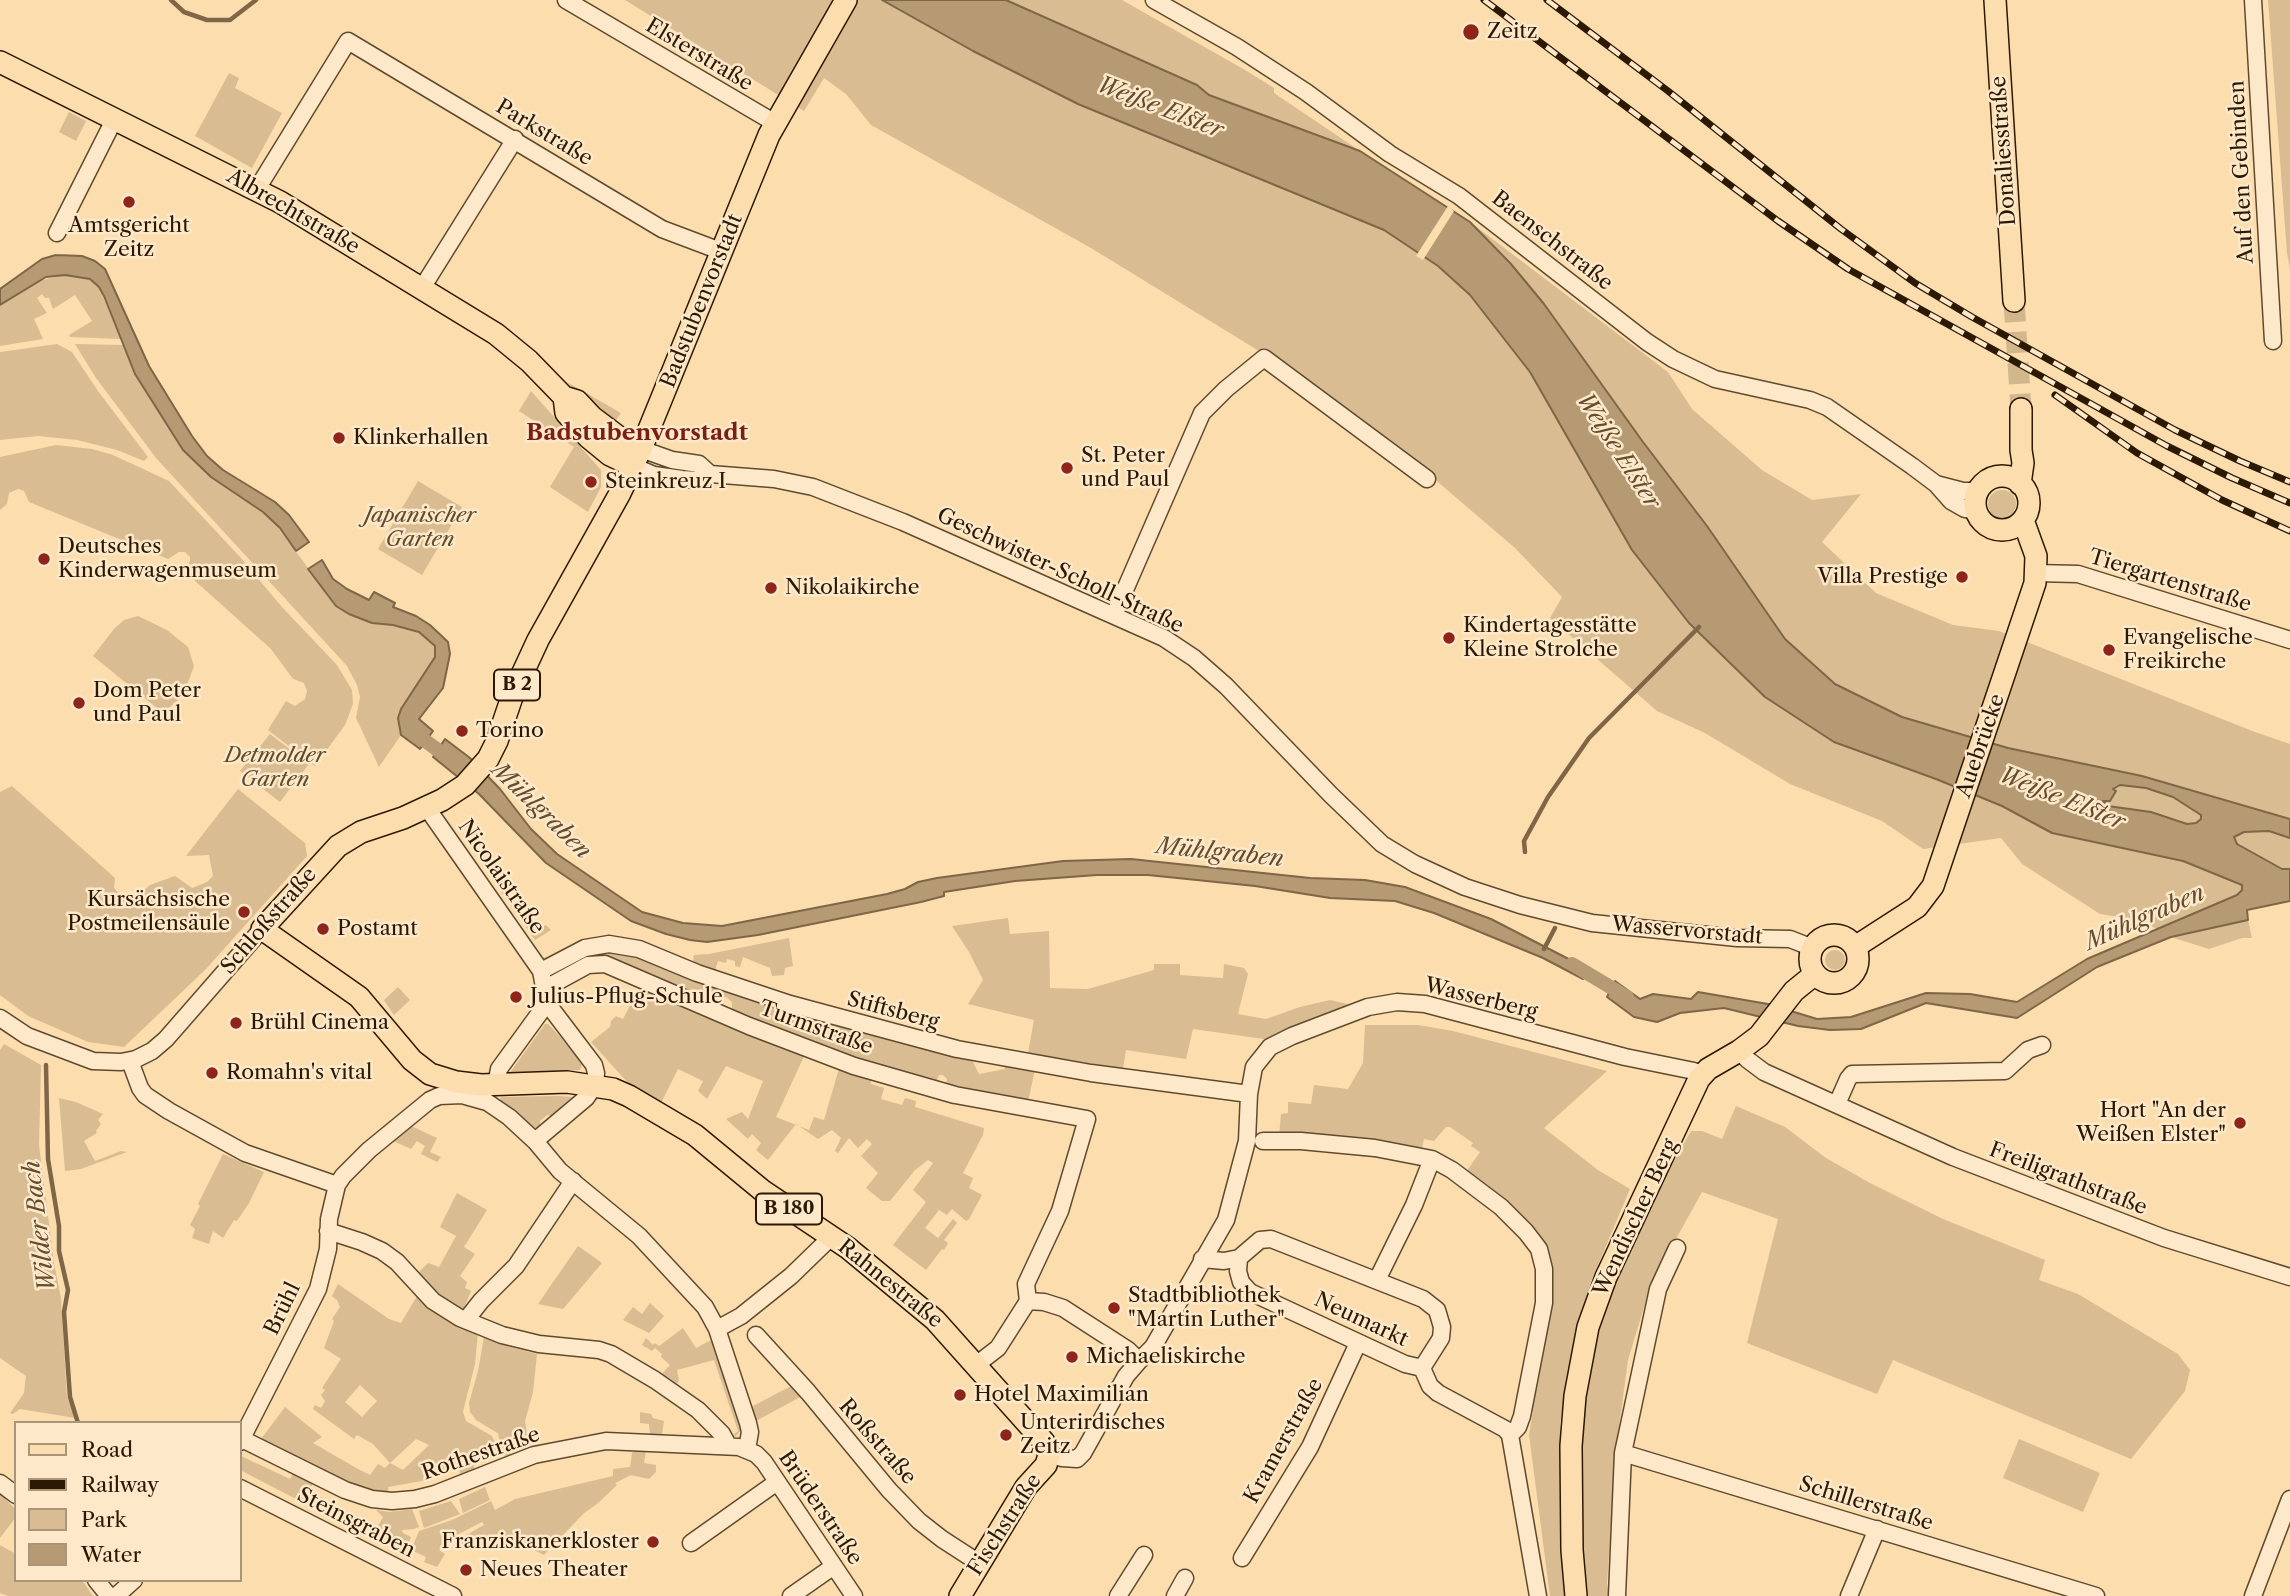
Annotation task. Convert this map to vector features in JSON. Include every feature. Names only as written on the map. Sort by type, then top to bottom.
[{"type":"main road","name":"Badstubenvorstadt","points":[[427,808],[465,785],[482,767],[498,741],[513,694],[538,640],[637,458],[775,123],[846,0]]},
{"type":"main road","name":"Donaliesstraße","points":[[1995,0],[2014,301]]},
{"type":"main road","name":"Albrechtstraße","points":[[0,62],[257,189],[422,288],[512,345],[564,397],[577,401],[620,438],[637,458]]},
{"type":"main road","points":[[2012,480],[2024,463],[2021,450],[2021,409]]},
{"type":"main road","points":[[1991,479],[2012,480],[2029,502],[2014,525],[1987,526],[1977,501],[1991,479]]},
{"type":"main road","points":[[2014,525],[2035,573]]},
{"type":"main road","name":"Auebrücke","points":[[1855,947],[1917,907],[1930,892],[2025,616],[2035,573]]},
{"type":"main road","name":"Schloßstraße","points":[[262,929],[338,846],[361,832],[427,808]]},
{"type":"main road","name":"B 180","points":[[262,929],[359,997],[417,1066],[430,1074],[456,1082],[496,1085],[546,1082],[595,1085]]},
{"type":"main road","points":[[1832,936],[1845,938],[1855,947],[1858,962],[1851,977],[1844,981],[1828,983],[1815,974],[1811,963],[1813,948],[1819,941],[1832,936]]},
{"type":"main road","name":"Wendischer Berg","points":[[1576,1596],[1572,1550],[1571,1446],[1575,1396],[1588,1327],[1609,1268],[1702,1076],[1759,1035],[1798,986],[1815,974]]},
{"type":"main road","name":"Rahnestraße","points":[[595,1085],[613,1089],[687,1129],[763,1191],[830,1235],[917,1303],[952,1336],[972,1360]]},
{"type":"main road","name":"B 180","points":[[972,1360],[1064,1461]]},
{"type":"main road","name":"Fischstraße","points":[[960,1596],[1026,1487],[1046,1465],[1064,1461]]},
{"type":"street","name":"Elsterstraße","points":[[566,0],[775,123]]},
{"type":"street","name":"Baenschstraße","points":[[1154,0],[1237,47],[1306,92],[1390,154],[1466,201],[1672,359],[1715,379],[1810,400],[1827,407],[1936,484],[1963,491],[1977,501]]},
{"type":"street","name":"Auf den Gebinden","points":[[2253,0],[2273,341]]},
{"type":"street","name":"Parkstraße","points":[[257,189],[348,41],[662,229],[723,252]]},
{"type":"street","points":[[57,233],[115,118]]},
{"type":"street","points":[[422,288],[515,139]]},
{"type":"street","points":[[1114,615],[1202,414],[1226,389],[1264,358],[1427,479]]},
{"type":"street","name":"Geschwister-Scholl-Straße","points":[[637,458],[699,464],[710,474],[775,479],[835,494],[1164,638],[1194,658],[1226,686],[1382,844],[1415,864],[1465,887],[1559,915]]},
{"type":"street","name":"Tiergartenstraße","points":[[2035,573],[2078,574],[2290,640]]},
{"type":"street","name":"Nicolaistraße","points":[[427,808],[541,971]]},
{"type":"street","name":"Wasservorstadt","points":[[1559,915],[1630,927],[1737,938],[1790,939],[1813,948]]},
{"type":"street","name":"Schloßstraße","points":[[130,1061],[152,1051],[166,1040],[262,929]]},
{"type":"street","name":"Stiftsberg","points":[[541,971],[585,948],[609,944],[639,949],[697,973],[790,1004],[957,1049],[1091,1073],[1249,1094]]},
{"type":"street","name":"Turmstraße","points":[[546,996],[588,965],[605,964],[749,1026],[854,1066],[955,1095],[1087,1119],[1060,1211],[1026,1284],[1028,1301]]},
{"type":"street","points":[[535,1141],[586,1098],[595,1085],[596,1073],[594,1065],[546,996],[541,971]]},
{"type":"street","points":[[496,1085],[499,1069],[546,996]]},
{"type":"street","name":"Wasserberg","points":[[1255,1141],[1249,1094],[1254,1067],[1270,1047],[1309,1028],[1368,1007],[1397,1002],[1425,1004],[1625,1057],[1694,1071],[1702,1076]]},
{"type":"street","points":[[0,1018],[27,1036],[82,1057],[103,1062],[130,1061],[145,1095],[169,1111],[245,1153],[337,1185],[369,1150],[430,1100],[428,1086],[417,1066]]},
{"type":"street","points":[[1837,1104],[1847,1079],[1853,1074],[2005,1071],[2028,1050],[2042,1045]]},
{"type":"street","name":"Freiligrathstraße","points":[[1739,1051],[1758,1069],[1953,1157],[2164,1238],[2290,1277]]},
{"type":"street","name":"Brüderstraße","points":[[430,1100],[439,1096],[462,1096],[487,1102],[509,1117],[535,1141],[560,1171],[620,1218],[705,1307],[717,1329],[751,1432],[747,1449],[764,1462],[855,1596]]},
{"type":"street","points":[[1064,1461],[1077,1459],[1083,1452],[1126,1376],[1153,1347],[1226,1220],[1255,1141],[1301,1141],[1375,1148],[1432,1159],[1452,1170],[1501,1207],[1527,1232],[1539,1249],[1545,1269],[1544,1303],[1522,1416],[1518,1427],[1510,1435]]},
{"type":"street","points":[[1377,1280],[1414,1205],[1432,1159]]},
{"type":"street","points":[[466,1320],[516,1266],[573,1181]]},
{"type":"street","name":"Brühl","points":[[242,1439],[318,1289],[328,1249],[328,1231],[337,1185]]},
{"type":"street","points":[[328,1231],[382,1251],[397,1262],[433,1301],[466,1320],[502,1335],[539,1344],[611,1354],[661,1384],[709,1419],[728,1445]]},
{"type":"street","points":[[717,1329],[741,1316],[791,1276],[830,1235]]},
{"type":"street","name":"Neumarkt","points":[[1260,1240],[1271,1240],[1377,1280],[1423,1299],[1437,1310],[1442,1327],[1441,1338],[1422,1368],[1405,1364],[1248,1290],[1241,1282],[1239,1258],[1260,1240]]},
{"type":"street","points":[[1617,1596],[1623,1453],[1658,1289],[1677,1248]]},
{"type":"street","points":[[1202,1259],[1224,1261],[1239,1258]]},
{"type":"street","points":[[972,1360],[998,1348],[1028,1301],[1044,1302],[1063,1308],[1139,1360]]},
{"type":"street","name":"Roßstraße","points":[[757,1335],[889,1490],[919,1521],[979,1563]]},
{"type":"street","name":"Kramerstraße","points":[[1242,1558],[1310,1447],[1358,1343]]},
{"type":"street","points":[[1422,1368],[1430,1387],[1505,1429],[1510,1435],[1538,1596]]},
{"type":"street","name":"Rothestraße","points":[[242,1441],[345,1490],[372,1499],[393,1501],[435,1494],[534,1455],[596,1443],[623,1441],[728,1445],[747,1449]]},
{"type":"street","name":"Schillerstraße","points":[[1623,1453],[2086,1595]]},
{"type":"street","points":[[691,1543],[777,1482]]},
{"type":"street","name":"Steinsgraben","points":[[242,1489],[453,1596]]},
{"type":"street","points":[[2253,1596],[2290,1499]]},
{"type":"street","points":[[1849,1596],[1877,1529]]},
{"type":"street","points":[[1118,1596],[1144,1555]]},
{"type":"street","points":[[791,1596],[834,1566]]},
{"type":"street","points":[[1175,1596],[1185,1578]]},
{"type":"street","points":[[98,1582],[114,1596],[132,1582]]},
{"type":"green space","points":[[625,0],[882,0],[973,51],[1078,104],[1384,230],[1438,266],[1470,295],[1530,372],[1632,550],[1689,623],[1765,697],[1834,742],[2002,806],[2052,832],[2183,861],[2233,880],[2242,885],[2242,890],[2237,895],[2159,930],[2139,920],[2100,914],[2022,864],[2001,838],[1923,849],[1882,821],[1790,784],[1705,733],[1657,711],[1550,618],[1562,597],[1515,548],[1411,459],[1337,403],[1259,351],[1091,248],[871,125],[846,94],[824,78],[804,111]]},
{"type":"green space","points":[[1006,0],[1122,0],[1274,88],[1274,93],[1360,151],[1209,95],[1197,85]]},
{"type":"green space","points":[[2268,0],[2290,0],[2290,269],[2287,253]]},
{"type":"green space","points":[[229,73],[239,78],[235,88],[282,113],[252,168],[195,136]]},
{"type":"green space","points":[[69,112],[86,121],[76,141],[59,132]]},
{"type":"green space","points":[[1470,222],[1668,372],[1692,409],[1762,470],[1812,500],[1861,494],[1822,542],[1876,593],[1953,625],[1999,631],[2290,744],[2290,819],[2142,776],[2008,748],[1902,717],[1835,684],[1785,639],[1707,526],[1544,304],[1511,264]]},
{"type":"green space","points":[[65,275],[90,279],[99,287],[121,339],[70,337],[69,335],[92,321],[75,295],[53,309],[49,298],[42,294],[37,298],[47,313],[34,319],[43,339],[0,346],[0,305],[38,281]]},
{"type":"green space","points":[[57,344],[72,352],[148,457],[144,461],[117,450],[77,440],[38,436],[0,440],[0,352]]},
{"type":"green space","points":[[75,344],[123,345],[135,374],[183,450],[211,477],[272,519],[336,606],[410,628],[432,641],[437,650],[435,657],[401,709],[401,735],[379,767],[356,718],[360,697],[347,666],[156,458],[96,378]]},
{"type":"green space","points":[[567,382],[621,413],[613,425],[600,416]]},
{"type":"green space","points":[[531,391],[601,470],[601,487],[588,512],[550,487],[574,447],[519,411]]},
{"type":"green space","points":[[56,445],[92,449],[113,455],[169,481],[337,665],[352,690],[353,704],[345,725],[315,766],[268,730],[286,701],[295,706],[305,699],[307,691],[304,683],[293,679],[271,649],[184,571],[190,561],[185,552],[179,552],[168,559],[29,502],[24,491],[18,489],[9,493],[7,504],[0,510],[0,457]]},
{"type":"green space","name":"Japanischer Garten","points":[[418,481],[462,507],[422,575],[378,549]]},
{"type":"green space","points":[[2002,490],[2012,494],[2016,504],[2012,514],[2002,518],[1992,514],[1988,504],[1992,494]]},
{"type":"green space","points":[[138,616],[167,630],[188,647],[194,666],[177,701],[163,713],[93,656],[124,620]]},
{"type":"green space","name":"Detmolder Garten","points":[[270,734],[309,764],[280,802],[240,771]]},
{"type":"green space","points":[[2120,785],[2146,788],[2173,797],[2201,815],[2201,819],[2187,824],[2151,812],[2108,806],[2104,800],[2112,789]]},
{"type":"green space","points":[[12,786],[115,878],[114,888],[121,896],[133,900],[150,885],[175,876],[192,888],[207,882],[213,876],[209,855],[186,856],[238,789],[305,843],[307,856],[206,969],[124,1047],[88,1042],[28,1016],[0,995],[0,792]]},
{"type":"green space","points":[[2269,831],[2290,838],[2290,869],[2282,869],[2237,844],[2233,837],[2244,832]]},
{"type":"green space","points":[[503,890],[537,930],[546,925],[551,930],[535,940],[501,892]]},
{"type":"green space","points":[[1008,918],[1010,934],[1049,931],[1050,988],[1088,989],[1154,970],[1154,964],[1180,964],[1180,975],[1223,978],[1224,964],[1244,968],[1248,974],[1238,1014],[1266,1019],[1330,1000],[1356,1006],[1271,1040],[1193,1029],[1186,1059],[1126,1050],[1123,1069],[1028,1053],[1034,1020],[968,1004],[983,980],[952,926]]},
{"type":"green space","points":[[2248,920],[2252,938],[2242,938],[2209,949],[2171,937]]},
{"type":"green space","points":[[789,938],[793,966],[785,968],[784,975],[772,976],[770,968],[743,957],[740,967],[735,966],[735,961],[718,961],[715,971],[693,963],[694,955]]},
{"type":"green space","points":[[611,948],[971,1058],[979,1074],[1005,1069],[1003,1063],[1035,1069],[1028,1102],[946,1085],[947,1079],[943,1075],[939,1075],[936,1083],[877,1068],[732,1012],[732,1002],[726,997],[720,998],[715,1004],[593,959],[551,975],[550,973],[588,952]]},
{"type":"green space","points":[[1831,950],[1839,950],[1845,960],[1839,970],[1831,970],[1825,964],[1825,956]]},
{"type":"green space","points":[[642,982],[806,1052],[776,1117],[795,1125],[768,1160],[756,1150],[761,1143],[752,1134],[748,1139],[726,1119],[742,1112],[748,1119],[763,1081],[726,1066],[707,1099],[698,1091],[703,1081],[678,1069],[661,1103],[629,1084],[591,1042],[610,1027],[616,1016],[623,1019]]},
{"type":"green space","points":[[398,987],[410,1000],[394,1015],[384,1000]]},
{"type":"green space","points":[[545,1024],[562,1039],[582,1064],[580,1070],[509,1074]]},
{"type":"green space","points":[[1365,1025],[1418,1025],[1453,1031],[1607,1071],[1544,1128],[1598,1170],[1630,1189],[1590,1284],[1571,1356],[1560,1423],[1565,1596],[1550,1596],[1529,1435],[1533,1411],[1528,1409],[1548,1257],[1464,1175],[1480,1152],[1471,1146],[1473,1143],[1450,1127],[1446,1127],[1434,1141],[1424,1139],[1421,1153],[1279,1136],[1281,1114],[1288,1113],[1288,1102],[1311,1104],[1314,1085],[1348,1089],[1363,1063]]},
{"type":"green space","points":[[4,1044],[41,1065],[39,1145],[61,1298],[67,1397],[75,1418],[20,1409],[10,1413],[24,1393],[26,1376],[0,1358],[0,1050]]},
{"type":"green space","points":[[840,1065],[870,1074],[871,1084],[884,1088],[881,1099],[902,1105],[905,1098],[916,1101],[915,1107],[984,1128],[963,1173],[973,1178],[969,1188],[982,1195],[966,1221],[952,1209],[947,1215],[939,1210],[925,1228],[938,1238],[953,1219],[957,1223],[944,1240],[948,1243],[944,1250],[942,1249],[926,1270],[893,1245],[926,1202],[913,1190],[933,1163],[928,1160],[915,1170],[890,1201],[882,1201],[866,1188],[878,1173],[861,1156],[872,1144],[867,1139],[858,1148],[849,1138],[838,1153],[835,1151],[841,1138],[832,1130],[818,1139],[799,1126],[809,1130],[814,1117],[824,1120]]},
{"type":"green space","points":[[501,1097],[572,1097],[551,1116],[547,1115],[540,1121],[540,1128],[535,1131],[500,1101]]},
{"type":"green space","points":[[59,1098],[103,1114],[98,1120],[101,1124],[97,1133],[84,1141],[95,1161],[121,1151],[127,1152],[81,1169],[65,1171]]},
{"type":"green space","points":[[1736,1106],[1785,1127],[1826,1158],[1870,1183],[1943,1219],[2045,1260],[2039,1280],[2078,1294],[2178,1354],[2190,1370],[2185,1391],[2131,1459],[1893,1360],[1877,1394],[1747,1343],[1778,1219],[1702,1192],[1651,1284],[1628,1360],[1616,1449],[1607,1583],[1609,1596],[1586,1596],[1578,1478],[1580,1430],[1589,1368],[1601,1317],[1623,1254],[1691,1131],[1702,1131],[1722,1139]]},
{"type":"green space","points":[[409,1125],[437,1138],[430,1152],[441,1157],[437,1162],[421,1154],[425,1146],[417,1141],[411,1149],[391,1140]]},
{"type":"green space","points":[[223,1154],[264,1172],[237,1221],[234,1220],[223,1238],[213,1231],[209,1244],[192,1238],[195,1229],[190,1225]]},
{"type":"green space","points":[[457,1193],[487,1210],[464,1247],[475,1254],[460,1276],[467,1282],[465,1288],[471,1291],[463,1311],[431,1293],[415,1276],[428,1263],[439,1267],[456,1236],[440,1227]]},
{"type":"green space","points":[[578,1246],[602,1263],[563,1309],[538,1304]]},
{"type":"green space","points":[[338,1284],[389,1319],[401,1323],[417,1296],[436,1311],[478,1332],[475,1364],[463,1412],[466,1421],[492,1436],[500,1453],[473,1462],[475,1473],[462,1478],[458,1468],[427,1480],[388,1487],[389,1497],[339,1480],[261,1439],[285,1407],[322,1437],[313,1443],[358,1469],[370,1475],[378,1464],[385,1468],[390,1463],[373,1444],[357,1435],[354,1439],[313,1409],[315,1405],[321,1408],[325,1401],[321,1395],[325,1390],[322,1388],[341,1359],[324,1348],[334,1321],[332,1319],[340,1307],[332,1296]],"holes":[[[360,1385],[377,1401],[362,1417],[345,1402]],[[416,1439],[429,1445],[403,1470],[390,1463]]]},
{"type":"green space","points":[[650,1303],[664,1316],[649,1333],[623,1320],[633,1307],[642,1314]]},
{"type":"green space","points":[[683,1328],[696,1348],[713,1339],[741,1430],[735,1437],[734,1434],[738,1431],[714,1360],[677,1370],[677,1384],[668,1377],[660,1376],[670,1365],[661,1357],[662,1354],[655,1348],[652,1351],[642,1345],[646,1338],[653,1345],[655,1343],[659,1346]]},
{"type":"green space","points":[[484,1337],[537,1354],[533,1392],[525,1421],[528,1443],[522,1450],[519,1441],[508,1444],[511,1454],[505,1456],[499,1434],[476,1420],[470,1412],[469,1403]]},
{"type":"green space","points":[[795,1384],[804,1395],[754,1422],[753,1406]]},
{"type":"green space","points":[[640,1412],[664,1421],[662,1434],[650,1434],[649,1424],[640,1423]]},
{"type":"green space","points":[[2019,1439],[2100,1473],[2083,1512],[2003,1478]]},
{"type":"green space","points":[[636,1449],[646,1450],[644,1463],[656,1465],[656,1472],[649,1479],[631,1475],[615,1483],[617,1485],[584,1513],[544,1555],[499,1533],[471,1550],[456,1541],[484,1525],[482,1522],[449,1539],[451,1543],[439,1550],[445,1554],[437,1567],[424,1562],[426,1557],[411,1550],[419,1531],[452,1520],[491,1501],[495,1510],[515,1499],[613,1476],[613,1469],[630,1467],[632,1453]]},
{"type":"green space","points":[[242,1456],[290,1479],[295,1469],[315,1479],[309,1491],[325,1499],[326,1503],[321,1512],[242,1471]]},
{"type":"green space","points":[[485,1487],[490,1500],[463,1513],[459,1499]]},
{"type":"green space","points":[[0,1493],[14,1508],[14,1520],[0,1538]]},
{"type":"green space","points":[[451,1501],[460,1514],[424,1528],[419,1511]]},
{"type":"green space","points":[[412,1509],[419,1527],[402,1530],[411,1537],[406,1550],[373,1535],[383,1517],[376,1510],[390,1512]]},
{"type":"green space","points":[[0,1545],[14,1553],[14,1582],[83,1582],[93,1596],[8,1596],[0,1593]]},
{"type":"water","name":"Weiße Elster","points":[[882,0],[1006,0],[1197,85],[1209,95],[1360,151],[1470,222],[1511,264],[1544,304],[1707,526],[1785,639],[1835,684],[1902,717],[2008,748],[2142,776],[2290,819],[2290,838],[2269,831],[2244,832],[2234,837],[2237,844],[2282,869],[2290,869],[2290,901],[2247,910],[2248,920],[2171,937],[2097,967],[2017,1018],[1926,1003],[1861,1029],[1830,1030],[1798,1026],[1724,1008],[1680,1013],[1657,1022],[1634,1017],[1607,997],[1615,981],[1640,999],[1653,994],[1691,999],[1698,992],[1768,1004],[1817,1019],[1851,1017],[1926,993],[1970,994],[2017,1002],[2087,959],[2237,895],[2242,890],[2242,885],[2183,861],[2052,833],[2002,806],[1834,742],[1765,697],[1689,623],[1632,550],[1530,372],[1470,295],[1438,266],[1384,230],[1078,104],[973,51]],"holes":[[[2120,785],[2146,788],[2173,797],[2201,815],[2201,819],[2187,824],[2151,812],[2108,806],[2103,801],[2110,801],[2116,791],[2113,789]]]},
{"type":"water","points":[[56,255],[82,256],[105,269],[149,366],[192,436],[207,456],[223,470],[275,502],[289,515],[309,542],[296,551],[280,528],[263,512],[211,477],[183,450],[135,374],[104,296],[90,279],[65,275],[46,277],[0,305],[0,289],[42,259]]},
{"type":"water","points":[[322,560],[333,579],[347,589],[369,600],[374,592],[395,603],[393,607],[416,616],[448,642],[450,654],[443,688],[419,719],[433,731],[420,749],[401,735],[398,718],[401,709],[435,657],[435,646],[419,632],[372,623],[336,606],[308,569]]},
{"type":"water","points":[[445,739],[470,758],[500,789],[531,829],[557,854],[642,912],[683,923],[722,926],[887,894],[937,878],[1063,861],[1131,859],[1310,878],[1365,880],[1405,887],[1491,919],[1588,969],[1583,979],[1543,958],[1434,913],[1395,901],[1330,898],[1255,886],[1148,875],[1097,875],[1015,881],[944,892],[944,896],[921,902],[758,935],[707,942],[690,940],[631,921],[546,863],[479,794],[433,757]]},
{"type":"pier","points":[[1448,206],[1454,211],[1423,260],[1416,256]]},
{"type":"waterway","points":[[171,0],[184,12],[207,20],[230,20],[256,0]]},
{"type":"waterway","points":[[1525,852],[1524,841],[1548,797],[1589,738],[1699,627]]},
{"type":"waterway","name":"Mühlgraben","points":[[413,732],[453,761]]},
{"type":"waterway","points":[[1544,949],[1555,928]]},
{"type":"waterway","name":"Mühlgraben","points":[[1572,964],[1627,997]]},
{"type":"waterway","name":"Wilder Bach","points":[[46,1065],[48,1159],[59,1226],[59,1251],[68,1290],[64,1312],[70,1397],[77,1421]]},
{"type":"tunnel","points":[[2014,301],[2021,409]]},
{"type":"railway","points":[[1484,0],[1778,221],[1848,269],[2167,446],[2290,503]]},
{"type":"railway","points":[[1547,0],[1668,91],[1841,229],[1915,283],[2175,430],[2290,482]]},
{"type":"railway","points":[[2055,395],[2137,453],[2222,500],[2290,531]]},
{"type":"place","name":"Zeitz","points":[[1471,32]]},
{"type":"place","name":"Amtsgericht Zeitz","points":[[129,202]]},
{"type":"place","name":"Klinkerhallen","points":[[339,438]]},
{"type":"place","name":"St. Peter und Paul","points":[[1067,468]]},
{"type":"place","name":"Steinkreuz I","points":[[591,482]]},
{"type":"place","name":"Deutsches Kinderwagenmuseum","points":[[44,559]]},
{"type":"place","name":"Villa Prestige","points":[[1962,577]]},
{"type":"place","name":"Nikolaikirche","points":[[771,588]]},
{"type":"place","name":"Kindertagesstätte Kleine Strolche","points":[[1449,638]]},
{"type":"place","name":"Evangelische Freikirche","points":[[2109,650]]},
{"type":"place","name":"Dom Peter und Paul","points":[[79,703]]},
{"type":"place","name":"Torino","points":[[462,731]]},
{"type":"place","name":"Kursächsische Postmeilensäule","points":[[244,912]]},
{"type":"place","name":"Postamt","points":[[323,929]]},
{"type":"place","name":"Julius-Pflug-Schule","points":[[516,997]]},
{"type":"place","name":"Brühl Cinema","points":[[236,1023]]},
{"type":"place","name":"Romahn's vital","points":[[212,1073]]},
{"type":"place","name":"Hort \"An der Weißen Elster\"","points":[[2240,1123]]},
{"type":"place","name":"Stadtbibliothek \"Martin Luther\"","points":[[1114,1308]]},
{"type":"place","name":"Michaeliskirche","points":[[1072,1357]]},
{"type":"place","name":"Hotel Maximilian","points":[[960,1395]]},
{"type":"place","name":"Unterirdisches Zeitz","points":[[1006,1435]]},
{"type":"place","name":"Franziskanerkloster","points":[[653,1542]]},
{"type":"place","name":"Neues Theater","points":[[466,1570]]},
{"type":"district","name":"Badstubenvorstadt","points":[[637,433]]}]
